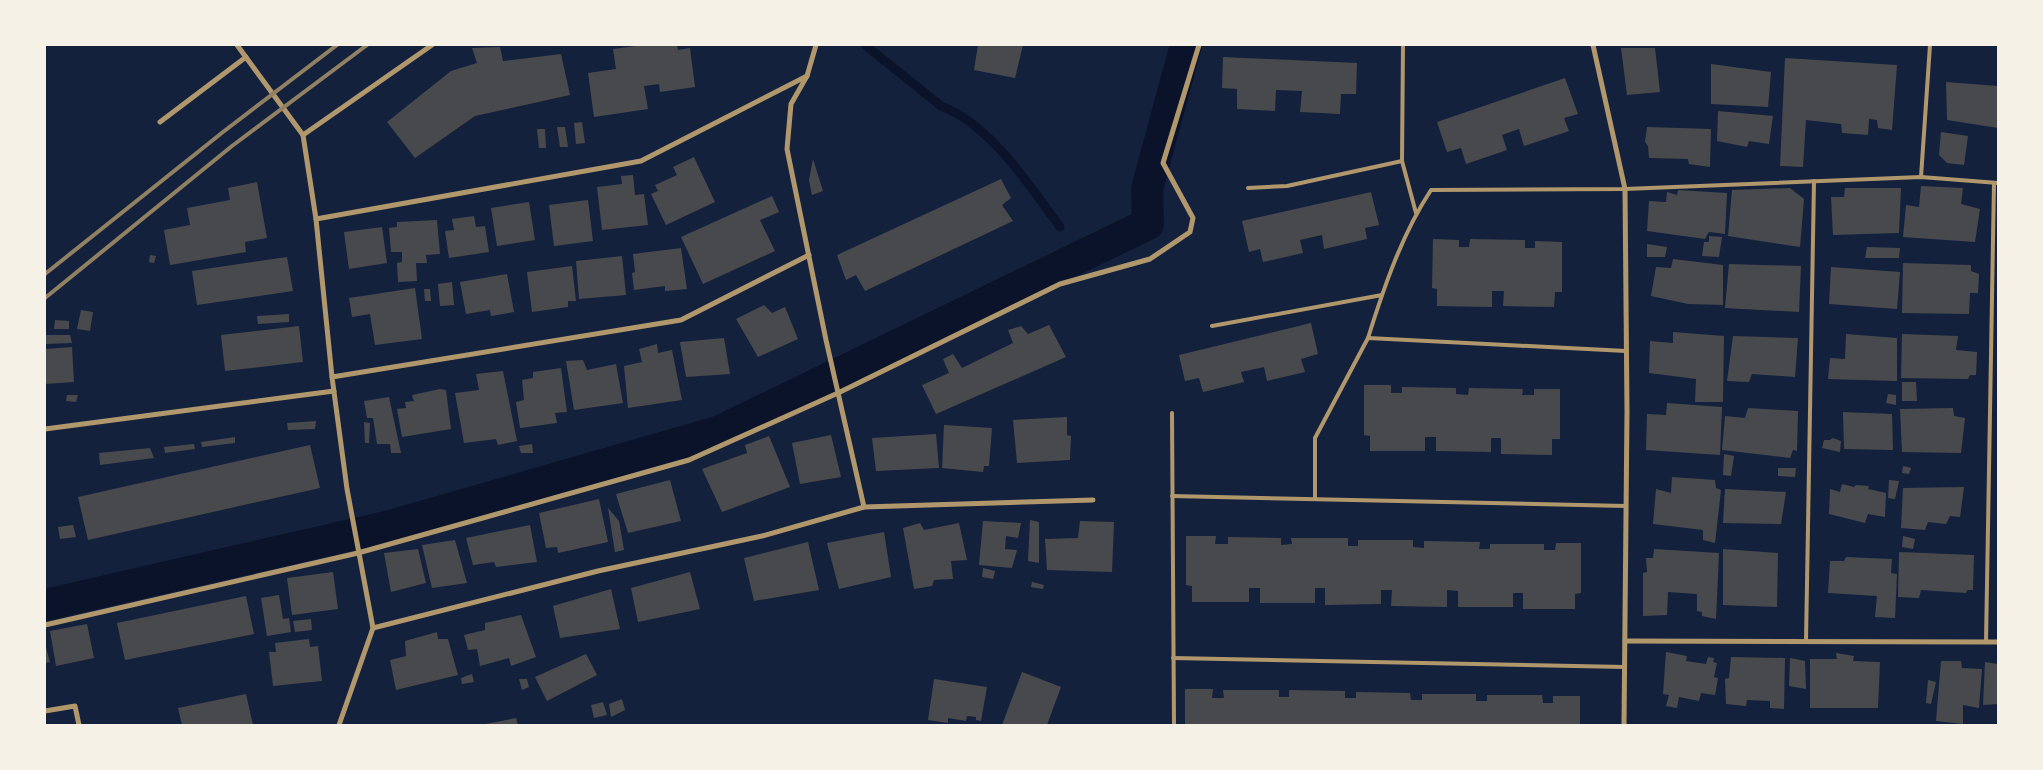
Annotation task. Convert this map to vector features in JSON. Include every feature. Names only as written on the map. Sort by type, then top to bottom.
[{"type":"street","points":[[237,45],[302,135],[316,219],[332,377],[347,489],[373,628],[339,725]]},
{"type":"street","points":[[302,135],[432,45]]},
{"type":"street","points":[[816,45],[807,76],[791,104],[787,149],[826,340],[864,507]]},
{"type":"street","points":[[45,625],[358,553],[689,460],[838,393],[1060,284],[1150,259],[1190,232],[1193,218],[1163,163],[1199,45]]},
{"type":"street","points":[[1593,45],[1625,190],[1626,506],[1624,725]]},
{"type":"street","points":[[160,122],[246,57]]},
{"type":"street","points":[[316,219],[641,161],[807,76]]},
{"type":"street","points":[[332,377],[681,320],[809,255]]},
{"type":"street","points":[[45,429],[334,391]]},
{"type":"street","points":[[373,628],[598,571],[762,536],[864,507],[1093,500]]},
{"type":"street","points":[[1625,641],[1998,642]]},
{"type":"street","points":[[45,711],[75,706],[79,725]]},
{"type":"lane","points":[[1403,45],[1402,162],[1416,212]]},
{"type":"lane","points":[[1921,176],[1930,45]]},
{"type":"lane","points":[[1248,188],[1286,186],[1402,162]]},
{"type":"lane","points":[[1315,499],[1315,438],[1368,338],[1382,295],[1416,212],[1431,190],[1625,190],[1921,176],[1996,183],[1986,642]]},
{"type":"lane","points":[[1806,641],[1814,181]]},
{"type":"lane","points":[[1212,326],[1382,295]]},
{"type":"lane","points":[[1368,338],[1626,351]]},
{"type":"lane","points":[[1172,413],[1174,725]]},
{"type":"lane","points":[[1172,496],[1626,506]]},
{"type":"lane","points":[[1173,658],[1625,667]]},
{"type":"building","points":[[643,45],[677,45],[678,50],[690,48],[695,87],[660,92],[659,84],[644,86],[648,109],[594,117],[588,73],[616,69],[613,49]]},
{"type":"building","points":[[978,45],[1023,45],[1015,78],[974,70]]},
{"type":"building","points":[[500,47],[503,61],[561,54],[570,95],[475,116],[415,158],[387,122],[451,71],[477,63],[472,48]]},
{"type":"building","points":[[1621,48],[1655,48],[1660,92],[1627,95]]},
{"type":"building","points":[[1223,57],[1357,63],[1356,94],[1341,94],[1340,114],[1300,112],[1302,91],[1276,90],[1275,111],[1237,109],[1237,89],[1222,88]]},
{"type":"building","points":[[1785,58],[1897,65],[1892,130],[1878,128],[1877,120],[1869,119],[1868,135],[1842,133],[1841,124],[1806,120],[1803,167],[1780,166]]},
{"type":"building","points":[[1711,64],[1771,72],[1768,107],[1711,104]]},
{"type":"building","points":[[1565,78],[1578,114],[1564,118],[1569,131],[1524,146],[1519,129],[1502,135],[1507,150],[1466,164],[1461,148],[1447,152],[1437,122]]},
{"type":"building","points":[[1946,82],[1998,86],[1998,128],[1947,120]]},
{"type":"building","points":[[1718,111],[1773,116],[1769,144],[1749,141],[1747,147],[1717,141]]},
{"type":"building","points":[[582,122],[585,143],[576,144],[574,123]]},
{"type":"building","points":[[557,127],[565,127],[568,147],[560,147]]},
{"type":"building","points":[[1647,127],[1711,129],[1710,167],[1689,164],[1688,159],[1649,158],[1648,146],[1645,142]]},
{"type":"building","points":[[537,129],[545,129],[546,148],[539,148]]},
{"type":"building","points":[[1941,132],[1968,136],[1964,165],[1947,163],[1939,155]]},
{"type":"building","points":[[694,157],[715,202],[666,225],[651,194],[658,191],[655,185],[677,175],[673,167]]},
{"type":"building","points":[[813,159],[823,191],[812,195],[809,180]]},
{"type":"building","points":[[633,175],[635,195],[644,194],[648,225],[602,230],[597,187],[622,184],[621,176]]},
{"type":"building","points":[[1001,179],[1011,198],[1002,205],[1013,221],[865,291],[856,275],[846,280],[837,255]]},
{"type":"building","points":[[257,182],[267,238],[245,242],[246,252],[170,265],[164,230],[190,225],[187,208],[230,200],[228,188]]},
{"type":"building","points":[[1921,186],[1963,188],[1961,204],[1980,209],[1975,242],[1903,237],[1906,205],[1919,207]]},
{"type":"building","points":[[1790,188],[1804,199],[1800,247],[1728,236],[1732,190]]},
{"type":"building","points":[[1845,188],[1901,188],[1899,233],[1833,235],[1831,197],[1844,197]]},
{"type":"building","points":[[1678,190],[1727,193],[1725,234],[1709,232],[1705,239],[1647,231],[1649,201],[1666,202],[1667,192],[1677,195]]},
{"type":"building","points":[[1371,192],[1379,225],[1365,228],[1367,239],[1324,249],[1322,235],[1300,240],[1303,253],[1263,262],[1260,249],[1249,252],[1242,221]]},
{"type":"building","points":[[772,196],[779,212],[760,220],[775,251],[703,284],[681,237]]},
{"type":"building","points":[[588,200],[593,241],[554,246],[549,205]]},
{"type":"building","points":[[529,202],[535,240],[497,246],[491,208]]},
{"type":"building","points":[[474,216],[476,227],[485,226],[489,252],[449,258],[445,231],[454,230],[452,219]]},
{"type":"building","points":[[437,220],[440,254],[426,255],[427,263],[416,263],[417,281],[398,282],[397,263],[402,262],[402,252],[391,252],[389,228],[397,227],[397,222]]},
{"type":"building","points":[[382,227],[387,263],[349,269],[344,232]]},
{"type":"building","points":[[1709,236],[1722,237],[1719,257],[1702,256],[1704,242],[1709,242]]},
{"type":"building","points":[[1433,239],[1459,240],[1459,247],[1469,247],[1470,239],[1525,240],[1525,248],[1535,248],[1535,241],[1562,242],[1562,292],[1555,292],[1554,307],[1503,306],[1504,291],[1492,291],[1492,307],[1437,306],[1437,289],[1432,288]]},
{"type":"building","points":[[1647,244],[1667,247],[1665,257],[1647,257]]},
{"type":"building","points":[[1867,247],[1900,248],[1899,258],[1865,258]]},
{"type":"building","points":[[681,248],[687,289],[665,291],[665,286],[634,290],[632,273],[635,272],[633,254]]},
{"type":"building","points":[[150,255],[156,256],[154,263],[149,262]]},
{"type":"building","points":[[622,256],[626,295],[579,299],[576,261]]},
{"type":"building","points":[[287,257],[293,291],[197,305],[192,271]]},
{"type":"building","points":[[1673,259],[1723,265],[1723,305],[1688,304],[1651,296],[1656,267],[1671,268]]},
{"type":"building","points":[[1903,263],[1971,265],[1971,271],[1979,274],[1978,293],[1970,293],[1969,314],[1902,313]]},
{"type":"building","points":[[1729,264],[1801,266],[1799,312],[1725,308]]},
{"type":"building","points":[[572,266],[576,301],[568,301],[568,307],[532,312],[527,272]]},
{"type":"building","points":[[1831,267],[1900,272],[1897,309],[1829,304]]},
{"type":"building","points":[[507,274],[514,312],[491,316],[490,310],[466,314],[460,282]]},
{"type":"building","points":[[452,282],[454,305],[440,306],[438,284]]},
{"type":"building","points":[[415,288],[422,339],[375,345],[370,314],[352,317],[349,298]]},
{"type":"building","points":[[424,289],[430,289],[431,301],[425,301]]},
{"type":"building","points":[[764,305],[772,313],[785,307],[798,339],[758,357],[736,319]]},
{"type":"building","points":[[81,310],[93,312],[90,331],[77,329]]},
{"type":"building","points":[[289,314],[289,322],[258,324],[257,316]]},
{"type":"building","points":[[55,320],[69,321],[69,329],[54,329]]},
{"type":"building","points":[[1311,323],[1318,354],[1301,359],[1305,372],[1267,381],[1264,367],[1241,372],[1244,382],[1203,392],[1199,378],[1185,381],[1179,355]]},
{"type":"building","points":[[1049,325],[1066,357],[936,414],[922,385],[949,373],[943,359],[953,354],[962,368],[1013,343],[1008,330],[1021,326],[1028,334]]},
{"type":"building","points":[[299,326],[303,362],[225,371],[221,335]]},
{"type":"building","points":[[1673,332],[1724,336],[1723,402],[1695,402],[1696,379],[1649,373],[1650,341],[1673,343]]},
{"type":"building","points":[[1846,334],[1897,338],[1897,381],[1828,379],[1830,358],[1845,359]]},
{"type":"building","points":[[1902,334],[1958,336],[1956,350],[1977,352],[1976,375],[1970,375],[1968,379],[1901,378]]},
{"type":"building","points":[[45,335],[70,335],[72,343],[45,344]]},
{"type":"building","points":[[1733,336],[1798,338],[1795,377],[1752,374],[1749,382],[1727,381]]},
{"type":"building","points":[[724,338],[730,374],[686,377],[680,342]]},
{"type":"building","points":[[657,344],[658,353],[672,350],[682,400],[628,408],[624,366],[642,362],[639,349]]},
{"type":"building","points":[[72,347],[74,382],[45,384],[45,349]]},
{"type":"building","points":[[583,360],[587,370],[616,364],[623,403],[574,410],[566,361]]},
{"type":"building","points":[[561,368],[567,412],[555,413],[557,423],[520,428],[516,402],[524,400],[522,380],[533,378],[533,372]]},
{"type":"building","points":[[503,371],[517,441],[498,445],[496,439],[464,443],[455,393],[479,390],[476,374]]},
{"type":"building","points":[[1902,382],[1916,382],[1917,401],[1902,401]]},
{"type":"building","points":[[1364,385],[1391,385],[1391,393],[1402,393],[1402,387],[1456,388],[1456,394],[1468,395],[1469,388],[1523,389],[1522,395],[1534,395],[1534,389],[1560,389],[1560,439],[1552,439],[1552,455],[1501,454],[1501,438],[1491,438],[1491,452],[1436,451],[1436,437],[1425,437],[1425,451],[1370,451],[1370,436],[1364,435]]},
{"type":"building","points":[[440,389],[446,390],[451,429],[402,437],[397,409],[406,408],[405,402],[414,401],[412,395]]},
{"type":"building","points":[[1888,394],[1896,395],[1896,405],[1886,403]]},
{"type":"building","points":[[67,395],[78,395],[76,402],[66,401]]},
{"type":"building","points":[[389,397],[401,453],[391,453],[390,444],[377,444],[373,418],[367,418],[364,401]]},
{"type":"building","points":[[1667,403],[1722,407],[1720,455],[1646,450],[1647,414],[1666,415]]},
{"type":"building","points":[[1748,408],[1798,411],[1797,451],[1793,450],[1790,458],[1722,450],[1725,416],[1745,418]]},
{"type":"building","points":[[1953,408],[1954,416],[1965,418],[1961,453],[1902,452],[1900,409]]},
{"type":"building","points":[[1843,412],[1892,414],[1893,450],[1844,449]]},
{"type":"building","points":[[1067,417],[1067,435],[1071,436],[1070,460],[1017,463],[1013,420]]},
{"type":"building","points":[[316,421],[315,429],[288,430],[287,423]]},
{"type":"building","points":[[364,422],[370,423],[369,443],[365,443]]},
{"type":"building","points":[[944,425],[992,428],[989,466],[984,466],[983,472],[942,468]]},
{"type":"building","points":[[936,434],[939,468],[876,471],[872,438]]},
{"type":"building","points":[[831,435],[841,477],[800,484],[792,443]]},
{"type":"building","points":[[769,436],[790,487],[722,512],[702,469],[747,453],[745,445]]},
{"type":"building","points":[[235,437],[235,443],[202,447],[201,442]]},
{"type":"building","points":[[1833,438],[1841,441],[1840,452],[1822,448],[1824,440]]},
{"type":"building","points":[[194,444],[195,449],[165,453],[164,447]]},
{"type":"building","points":[[532,444],[533,453],[521,453],[519,446]]},
{"type":"building","points":[[310,445],[320,488],[88,540],[78,497]]},
{"type":"building","points":[[150,448],[154,458],[100,465],[99,453]]},
{"type":"building","points":[[1724,454],[1734,456],[1731,476],[1723,475]]},
{"type":"building","points":[[1903,466],[1911,468],[1909,474],[1902,473]]},
{"type":"building","points":[[1778,468],[1796,468],[1795,477],[1778,476]]},
{"type":"building","points":[[1672,477],[1715,480],[1716,488],[1721,490],[1715,543],[1703,540],[1703,530],[1653,524],[1656,489],[1671,493]]},
{"type":"building","points":[[670,480],[681,521],[628,533],[616,494]]},
{"type":"building","points":[[1889,480],[1899,481],[1895,499],[1888,498]]},
{"type":"building","points":[[1842,484],[1854,487],[1856,485],[1869,486],[1868,489],[1886,493],[1885,517],[1868,514],[1865,523],[1829,514],[1830,489],[1840,492]]},
{"type":"building","points":[[1964,487],[1960,517],[1950,516],[1946,524],[1928,522],[1925,530],[1901,528],[1903,488]]},
{"type":"building","points":[[1725,489],[1786,492],[1781,524],[1723,523]]},
{"type":"building","points":[[599,499],[608,542],[558,553],[557,547],[546,548],[539,513]]},
{"type":"building","points":[[608,508],[619,521],[624,550],[615,552]]},
{"type":"building","points":[[1030,520],[1039,522],[1039,563],[1028,561]]},
{"type":"building","points":[[983,521],[1021,523],[1018,538],[1006,536],[1005,549],[1017,550],[1012,568],[979,565]]},
{"type":"building","points":[[1080,521],[1114,522],[1112,572],[1047,570],[1045,539],[1078,538]]},
{"type":"building","points":[[920,523],[924,530],[959,523],[967,560],[951,561],[953,579],[934,580],[932,586],[914,589],[903,528]]},
{"type":"building","points":[[73,525],[76,537],[60,539],[58,527]]},
{"type":"building","points":[[530,525],[537,562],[496,567],[494,562],[473,565],[466,538]]},
{"type":"building","points":[[884,532],[891,577],[839,589],[827,543]]},
{"type":"building","points":[[1186,536],[1216,536],[1215,544],[1228,544],[1228,537],[1281,538],[1281,545],[1292,544],[1291,538],[1348,538],[1348,546],[1358,546],[1358,540],[1413,540],[1413,547],[1424,548],[1424,541],[1480,542],[1479,549],[1490,549],[1490,544],[1544,544],[1544,550],[1555,550],[1556,543],[1581,543],[1581,593],[1575,594],[1575,609],[1523,609],[1523,593],[1513,593],[1513,607],[1458,607],[1458,591],[1447,590],[1447,607],[1391,606],[1392,590],[1381,590],[1381,604],[1325,605],[1325,588],[1315,588],[1315,603],[1260,603],[1260,588],[1249,588],[1249,602],[1192,602],[1192,586],[1186,585]]},
{"type":"building","points":[[1903,536],[1915,539],[1913,549],[1902,547]]},
{"type":"building","points":[[455,540],[467,583],[432,588],[422,545]]},
{"type":"building","points":[[808,542],[819,590],[754,601],[744,558]]},
{"type":"building","points":[[418,549],[426,583],[391,592],[384,553]]},
{"type":"building","points":[[1654,549],[1719,553],[1716,619],[1702,616],[1702,612],[1697,611],[1697,594],[1668,592],[1667,615],[1643,616],[1643,573],[1647,572],[1646,558],[1653,558]]},
{"type":"building","points":[[1723,549],[1778,553],[1777,607],[1723,605]]},
{"type":"building","points":[[1899,552],[1974,555],[1973,590],[1967,590],[1966,593],[1921,590],[1919,598],[1898,597]]},
{"type":"building","points":[[1846,557],[1892,559],[1891,573],[1897,574],[1895,618],[1875,617],[1877,596],[1828,593],[1830,561],[1844,561]]},
{"type":"building","points":[[983,568],[995,571],[993,579],[982,577]]},
{"type":"building","points":[[333,572],[338,609],[292,615],[287,578]]},
{"type":"building","points":[[690,572],[700,609],[638,622],[631,588]]},
{"type":"building","points":[[1032,582],[1044,585],[1043,589],[1031,587]]},
{"type":"building","points":[[611,589],[620,629],[560,638],[553,606]]},
{"type":"building","points":[[279,595],[283,619],[289,618],[291,632],[267,636],[261,598]]},
{"type":"building","points":[[246,596],[254,634],[125,660],[117,623]]},
{"type":"building","points":[[521,615],[536,657],[511,666],[509,658],[480,666],[477,649],[468,650],[464,635],[485,630],[485,623]]},
{"type":"building","points":[[311,619],[312,630],[295,632],[293,621]]},
{"type":"building","points":[[87,624],[94,658],[56,666],[50,631]]},
{"type":"building","points":[[437,632],[438,639],[448,639],[458,675],[396,690],[390,660],[406,656],[405,641]]},
{"type":"building","points":[[309,639],[310,647],[318,646],[322,681],[273,686],[269,652],[276,652],[275,643]]},
{"type":"building","points":[[45,644],[50,662],[45,663]]},
{"type":"building","points":[[1666,652],[1687,656],[1686,661],[1706,664],[1708,657],[1714,658],[1713,662],[1717,663],[1714,677],[1718,678],[1715,695],[1701,693],[1699,701],[1679,697],[1677,708],[1666,706],[1669,695],[1663,694]]},
{"type":"building","points":[[1836,653],[1854,656],[1853,661],[1880,662],[1878,708],[1810,708],[1810,659],[1837,659]]},
{"type":"building","points":[[586,654],[597,675],[547,701],[535,677]]},
{"type":"building","points":[[1731,657],[1785,658],[1784,709],[1770,708],[1770,701],[1747,700],[1746,706],[1726,704],[1725,679],[1729,678]]},
{"type":"building","points":[[1790,658],[1805,661],[1806,689],[1789,686]]},
{"type":"building","points":[[1941,661],[1961,661],[1962,668],[1982,669],[1979,708],[1963,705],[1963,724],[1936,721]]},
{"type":"building","points":[[1985,662],[1998,664],[1998,704],[1983,705]]},
{"type":"building","points":[[1022,672],[1061,687],[1047,725],[1002,725]]},
{"type":"building","points":[[472,674],[474,682],[462,684],[461,678]]},
{"type":"building","points":[[519,679],[527,679],[529,687],[522,690]]},
{"type":"building","points":[[934,679],[987,687],[981,721],[976,720],[976,717],[967,716],[966,721],[948,718],[948,723],[928,720]]},
{"type":"building","points":[[1928,680],[1936,682],[1931,704],[1926,703]]},
{"type":"building","points":[[1185,689],[1213,689],[1212,698],[1224,698],[1223,690],[1279,690],[1279,697],[1289,697],[1289,690],[1345,691],[1345,698],[1356,698],[1356,692],[1410,693],[1411,700],[1422,700],[1422,694],[1476,694],[1476,701],[1487,701],[1487,695],[1542,695],[1543,703],[1553,703],[1553,696],[1580,696],[1580,725],[1185,725]]},
{"type":"building","points":[[246,694],[253,725],[182,725],[178,708]]},
{"type":"building","points":[[622,699],[625,710],[611,717],[609,704]]},
{"type":"building","points":[[603,702],[607,715],[594,718],[591,705]]},
{"type":"building","points":[[516,718],[518,725],[486,725],[486,724]]},
{"type":"waterway","points":[[865,45],[941,106],[959,115],[976,127],[1008,158],[1060,227]]},
{"type":"waterway","points":[[45,605],[390,526],[718,432],[1148,224],[1147,189],[1186,45]]},
{"type":"railway","points":[[45,274],[223,132],[337,45]]},
{"type":"railway","points":[[45,298],[232,146],[367,45]]}]
